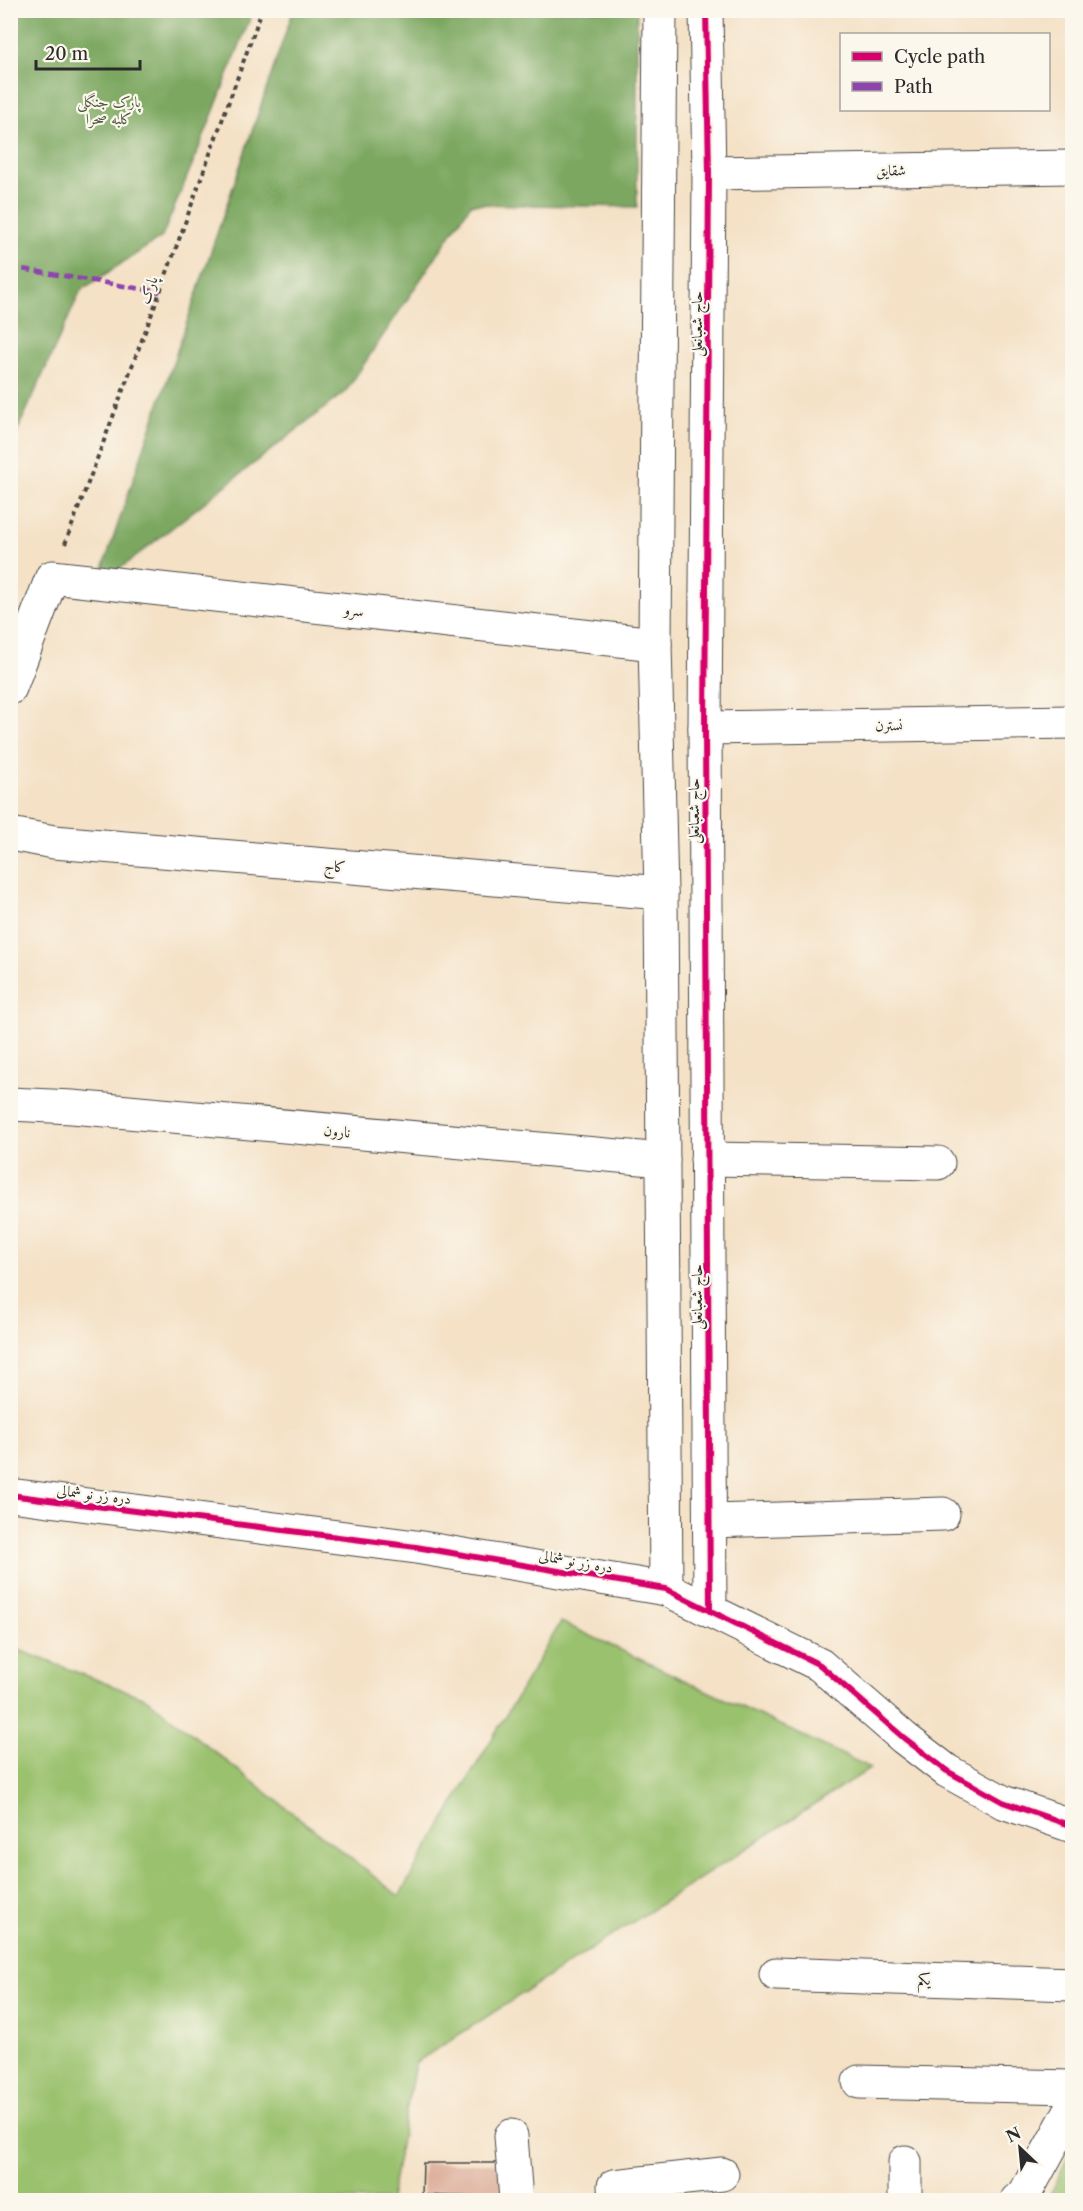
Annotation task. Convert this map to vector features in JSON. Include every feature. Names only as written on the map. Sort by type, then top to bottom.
[{"type":"street","points":[[660,10],[655,644],[661,893],[666,1589]]},
{"type":"street","name":"حاج شعبانعلی","points":[[706,10],[709,173],[705,895],[710,1611]]},
{"type":"street","name":"شقایق","points":[[659,169],[709,173],[1072,167]]},
{"type":"street","name":"سرو","points":[[52,577],[655,644],[705,645]]},
{"type":"street","points":[[10,688],[52,577]]},
{"type":"street","name":"نسترن","points":[[657,729],[1072,723]]},
{"type":"street","name":"کاج","points":[[10,834],[54,842],[705,895]]},
{"type":"street","name":"نارون","points":[[10,1104],[72,1107],[663,1160]]},
{"type":"street","points":[[707,1159],[938,1162]]},
{"type":"street","name":"دره زر نو شمالی","points":[[10,1495],[416,1547],[666,1589],[820,1665],[904,1738],[947,1771],[1003,1802],[1072,1826]]},
{"type":"street","points":[[710,1521],[943,1514]]},
{"type":"street","name":"یکم","points":[[776,1974],[1072,1984]]},
{"type":"street","points":[[859,2082],[1072,2086]]},
{"type":"street","points":[[1017,2200],[1022,2199],[1072,2109]]},
{"type":"street","points":[[510,2136],[516,2200]]},
{"type":"street","points":[[905,2162],[905,2200]]},
{"type":"street","points":[[615,2200],[614,2186],[722,2174]]},
{"type":"green space","name":"پارک جنگلی کلبه صحرا","points":[[11,10],[253,11],[162,237],[81,290],[11,445]]},
{"type":"green space","points":[[293,11],[637,11],[637,207],[471,204],[346,391],[112,575],[101,574]]},
{"type":"green space","points":[[561,1622],[871,1768],[415,2063],[390,2200],[11,2200],[11,1647],[147,1699],[399,1896]]},
{"type":"green space","points":[[1072,2148],[1072,2200],[1047,2200]]},
{"type":"building","points":[[423,2163],[503,2163],[506,2198],[422,2195]]},
{"type":"marked path","points":[[10,267],[160,292]]},
{"type":"cycle path","points":[[706,10],[709,173],[705,728],[710,1611]]},
{"type":"cycle path","points":[[10,1495],[416,1547],[666,1589],[820,1665],[904,1738],[947,1771],[1003,1802],[1072,1826]]}]
